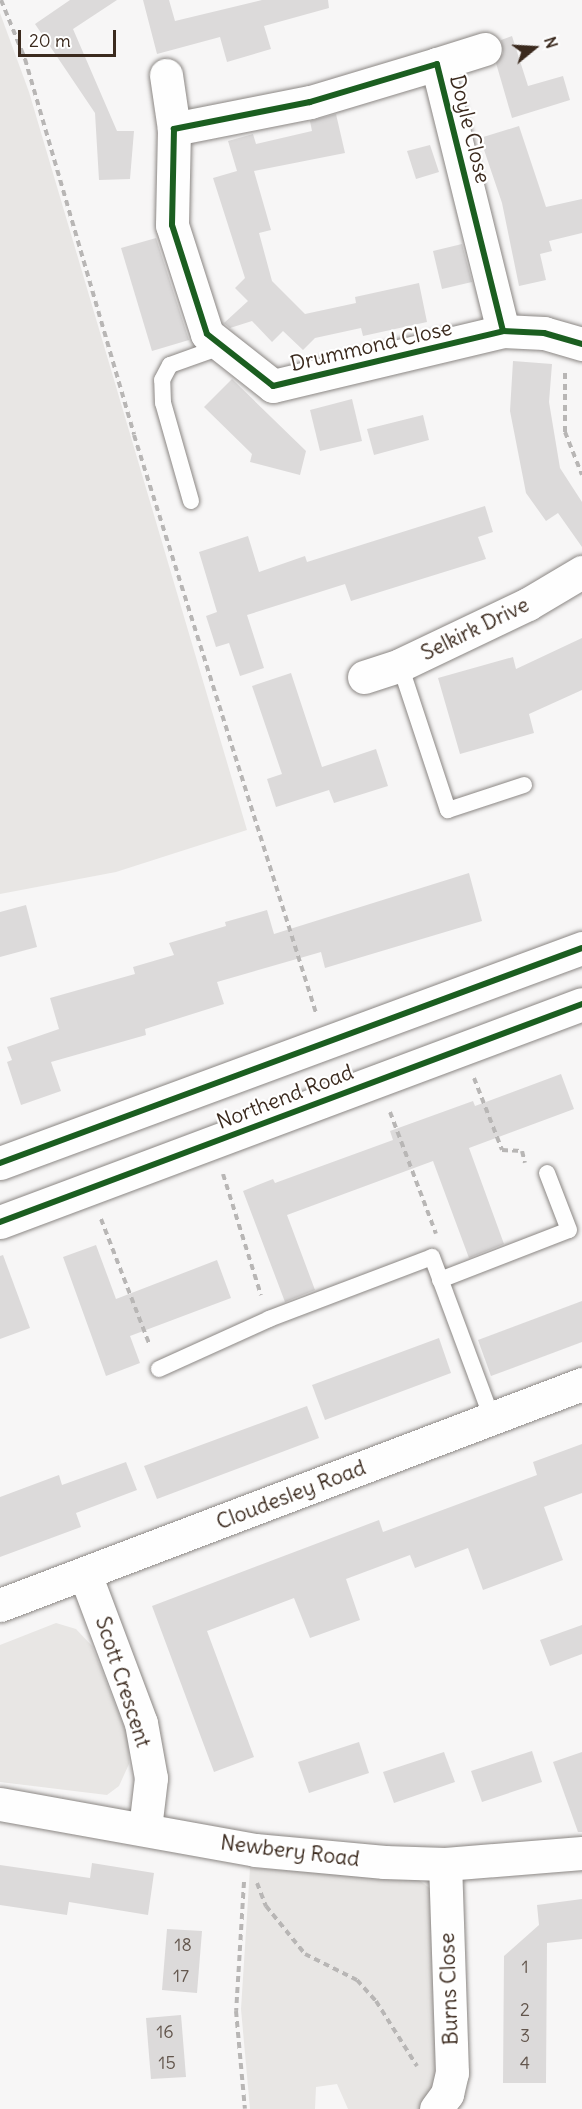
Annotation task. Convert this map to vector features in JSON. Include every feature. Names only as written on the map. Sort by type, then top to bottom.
[{"type":"street","name":"Doyle Close","points":[[174,129],[310,102],[485,49]]},
{"type":"street","name":"Doyle Close","points":[[437,64],[503,331]]},
{"type":"street","name":"Drummond Close","points":[[166,75],[174,129],[172,225],[207,334],[273,386],[503,331],[577,342]]},
{"type":"street","name":"Selkirk Drive","points":[[364,677],[400,665],[528,604],[582,573]]},
{"type":"street","name":"Northend Road","points":[[0,1163],[325,1041],[582,948]]},
{"type":"street","name":"Northend Road","points":[[0,1222],[582,1004]]},
{"type":"street","name":"Cloudesley Road","points":[[0,1605],[582,1384]]},
{"type":"street","name":"Scott Crescent","points":[[85,1574],[141,1723],[151,1778],[145,1828]]},
{"type":"street","name":"Newbery Road","points":[[0,1804],[145,1828],[251,1849],[445,1864],[582,1852]]},
{"type":"street","name":"Burns Close","points":[[442,2102],[452,2073],[445,1864]]},
{"type":"lane","points":[[191,501],[163,403],[162,380],[170,365],[223,346]]},
{"type":"lane","points":[[400,665],[448,810],[524,785]]},
{"type":"lane","points":[[440,1280],[569,1230],[547,1173]]},
{"type":"lane","points":[[159,1369],[269,1319],[432,1257],[492,1418]]},
{"type":"path","points":[[1,0],[26,59],[134,435],[325,1041]]},
{"type":"path","points":[[577,342],[563,386],[565,432],[582,475]]},
{"type":"path","points":[[472,1072],[502,1150],[522,1151],[528,1180],[547,1173]]},
{"type":"path","points":[[387,1105],[439,1242]]},
{"type":"path","points":[[220,1167],[269,1319]]},
{"type":"path","points":[[98,1212],[159,1369]]},
{"type":"path","points":[[251,1849],[257,1885],[284,1931],[305,1954],[357,1980],[376,2001],[413,2061],[442,2102]]},
{"type":"path","points":[[245,2109],[236,2011],[251,1849]]},
{"type":"shaded area","points":[[0,13],[29,92],[247,830],[116,872],[0,894]]},
{"type":"shaded area","points":[[56,1623],[76,1629],[92,1646],[128,1737],[129,1764],[119,1786],[107,1795],[0,1782],[0,1645]]},
{"type":"shaded area","points":[[250,1868],[419,1880],[432,1890],[438,2081],[421,2109],[348,2109],[337,2084],[316,2087],[315,2109],[250,2109],[241,2009]]},
{"type":"building","points":[[70,0],[117,0],[73,29],[117,131],[134,131],[130,179],[99,180],[95,113],[35,24]]},
{"type":"building","points":[[143,0],[169,0],[175,21],[262,0],[328,0],[329,8],[264,26],[271,49],[227,62],[220,37],[157,54]]},
{"type":"building","points":[[512,36],[528,86],[563,76],[570,100],[512,118],[496,63],[503,53],[501,40]]},
{"type":"building","points":[[336,114],[345,153],[254,171],[271,230],[259,233],[272,281],[305,314],[356,303],[355,297],[419,283],[427,322],[363,336],[361,328],[315,338],[303,350],[283,331],[272,342],[252,321],[230,328],[224,323],[248,301],[235,288],[245,278],[213,178],[237,171],[228,141],[253,134],[256,144],[312,131],[310,121]]},
{"type":"building","points":[[519,126],[546,207],[582,199],[582,233],[549,241],[552,251],[540,254],[546,280],[519,286],[502,203],[480,138]]},
{"type":"building","points":[[430,145],[439,172],[416,179],[407,151]]},
{"type":"building","points":[[156,238],[189,340],[152,351],[121,248]]},
{"type":"building","points":[[462,244],[472,282],[442,289],[433,251]]},
{"type":"building","points":[[513,361],[552,364],[549,402],[560,468],[582,502],[582,547],[558,513],[546,521],[526,493],[510,411]]},
{"type":"building","points":[[232,379],[306,451],[300,475],[250,462],[252,454],[204,407]]},
{"type":"building","points":[[352,399],[362,441],[320,451],[310,410]]},
{"type":"building","points":[[423,415],[429,440],[374,455],[367,429]]},
{"type":"building","points":[[485,506],[493,532],[478,537],[486,559],[351,601],[345,584],[247,615],[264,668],[240,676],[229,643],[216,647],[206,616],[217,612],[199,552],[248,536],[259,572],[305,556],[307,562]]},
{"type":"building","points":[[582,638],[582,690],[529,714],[534,733],[460,754],[438,678],[513,657],[516,669]]},
{"type":"building","points":[[291,673],[322,767],[376,749],[388,786],[334,803],[329,790],[276,807],[267,779],[282,774],[252,686]]},
{"type":"building","points":[[469,873],[482,921],[325,968],[321,952],[217,982],[224,1004],[145,1029],[146,1035],[51,1062],[61,1091],[21,1105],[7,1062],[12,1060],[7,1047],[59,1029],[50,998],[135,974],[133,967],[174,955],[169,943],[226,926],[225,922],[267,910],[274,934]]},
{"type":"building","points":[[26,905],[37,947],[0,957],[0,912]]},
{"type":"building","points":[[561,1074],[574,1109],[469,1148],[504,1244],[469,1258],[433,1161],[287,1215],[315,1290],[285,1302],[243,1191],[273,1179],[275,1183],[393,1140],[390,1131],[473,1101],[475,1106]]},
{"type":"building","points":[[96,1245],[116,1299],[217,1260],[231,1298],[130,1336],[140,1363],[106,1376],[63,1257]]},
{"type":"building","points":[[3,1255],[30,1328],[0,1339],[0,1256]]},
{"type":"building","points":[[582,1301],[582,1342],[491,1376],[478,1340]]},
{"type":"building","points":[[439,1338],[451,1373],[325,1420],[312,1385]]},
{"type":"building","points":[[307,1406],[319,1438],[157,1499],[144,1466]]},
{"type":"building","points":[[582,1444],[582,1493],[544,1507],[563,1560],[483,1590],[468,1548],[415,1568],[410,1555],[346,1579],[360,1620],[310,1638],[294,1598],[207,1631],[254,1757],[214,1772],[152,1606],[379,1520],[383,1532],[537,1475],[533,1462]]},
{"type":"building","points":[[126,1462],[137,1490],[76,1513],[81,1527],[0,1557],[0,1497],[59,1475],[62,1485]]},
{"type":"building","points":[[582,1625],[582,1654],[550,1666],[540,1640]]},
{"type":"building","points":[[359,1742],[369,1773],[309,1793],[298,1762]]},
{"type":"building","points":[[532,1751],[542,1782],[482,1802],[471,1771]]},
{"type":"building","points":[[444,1752],[455,1782],[394,1803],[383,1772]]},
{"type":"building","points":[[582,1752],[582,1832],[578,1832],[553,1762]]},
{"type":"building","points":[[92,1863],[154,1873],[148,1915],[69,1902],[67,1915],[0,1905],[0,1865],[90,1878]]},
{"type":"building","points":[[582,1899],[582,1939],[547,1943],[546,2083],[503,2083],[504,1956],[539,1925],[537,1905]]},
{"type":"building","points":[[167,1929],[202,1931],[197,1993],[162,1990]]},
{"type":"building","points":[[181,2015],[186,2077],[151,2079],[146,2018]]},
{"type":"cycle path","points":[[503,331],[437,64],[310,102],[174,129],[172,225],[207,334],[273,386],[503,331],[544,333],[582,344]]},
{"type":"cycle path","points":[[0,1163],[582,948]]},
{"type":"cycle path","points":[[0,1222],[582,1004]]}]
